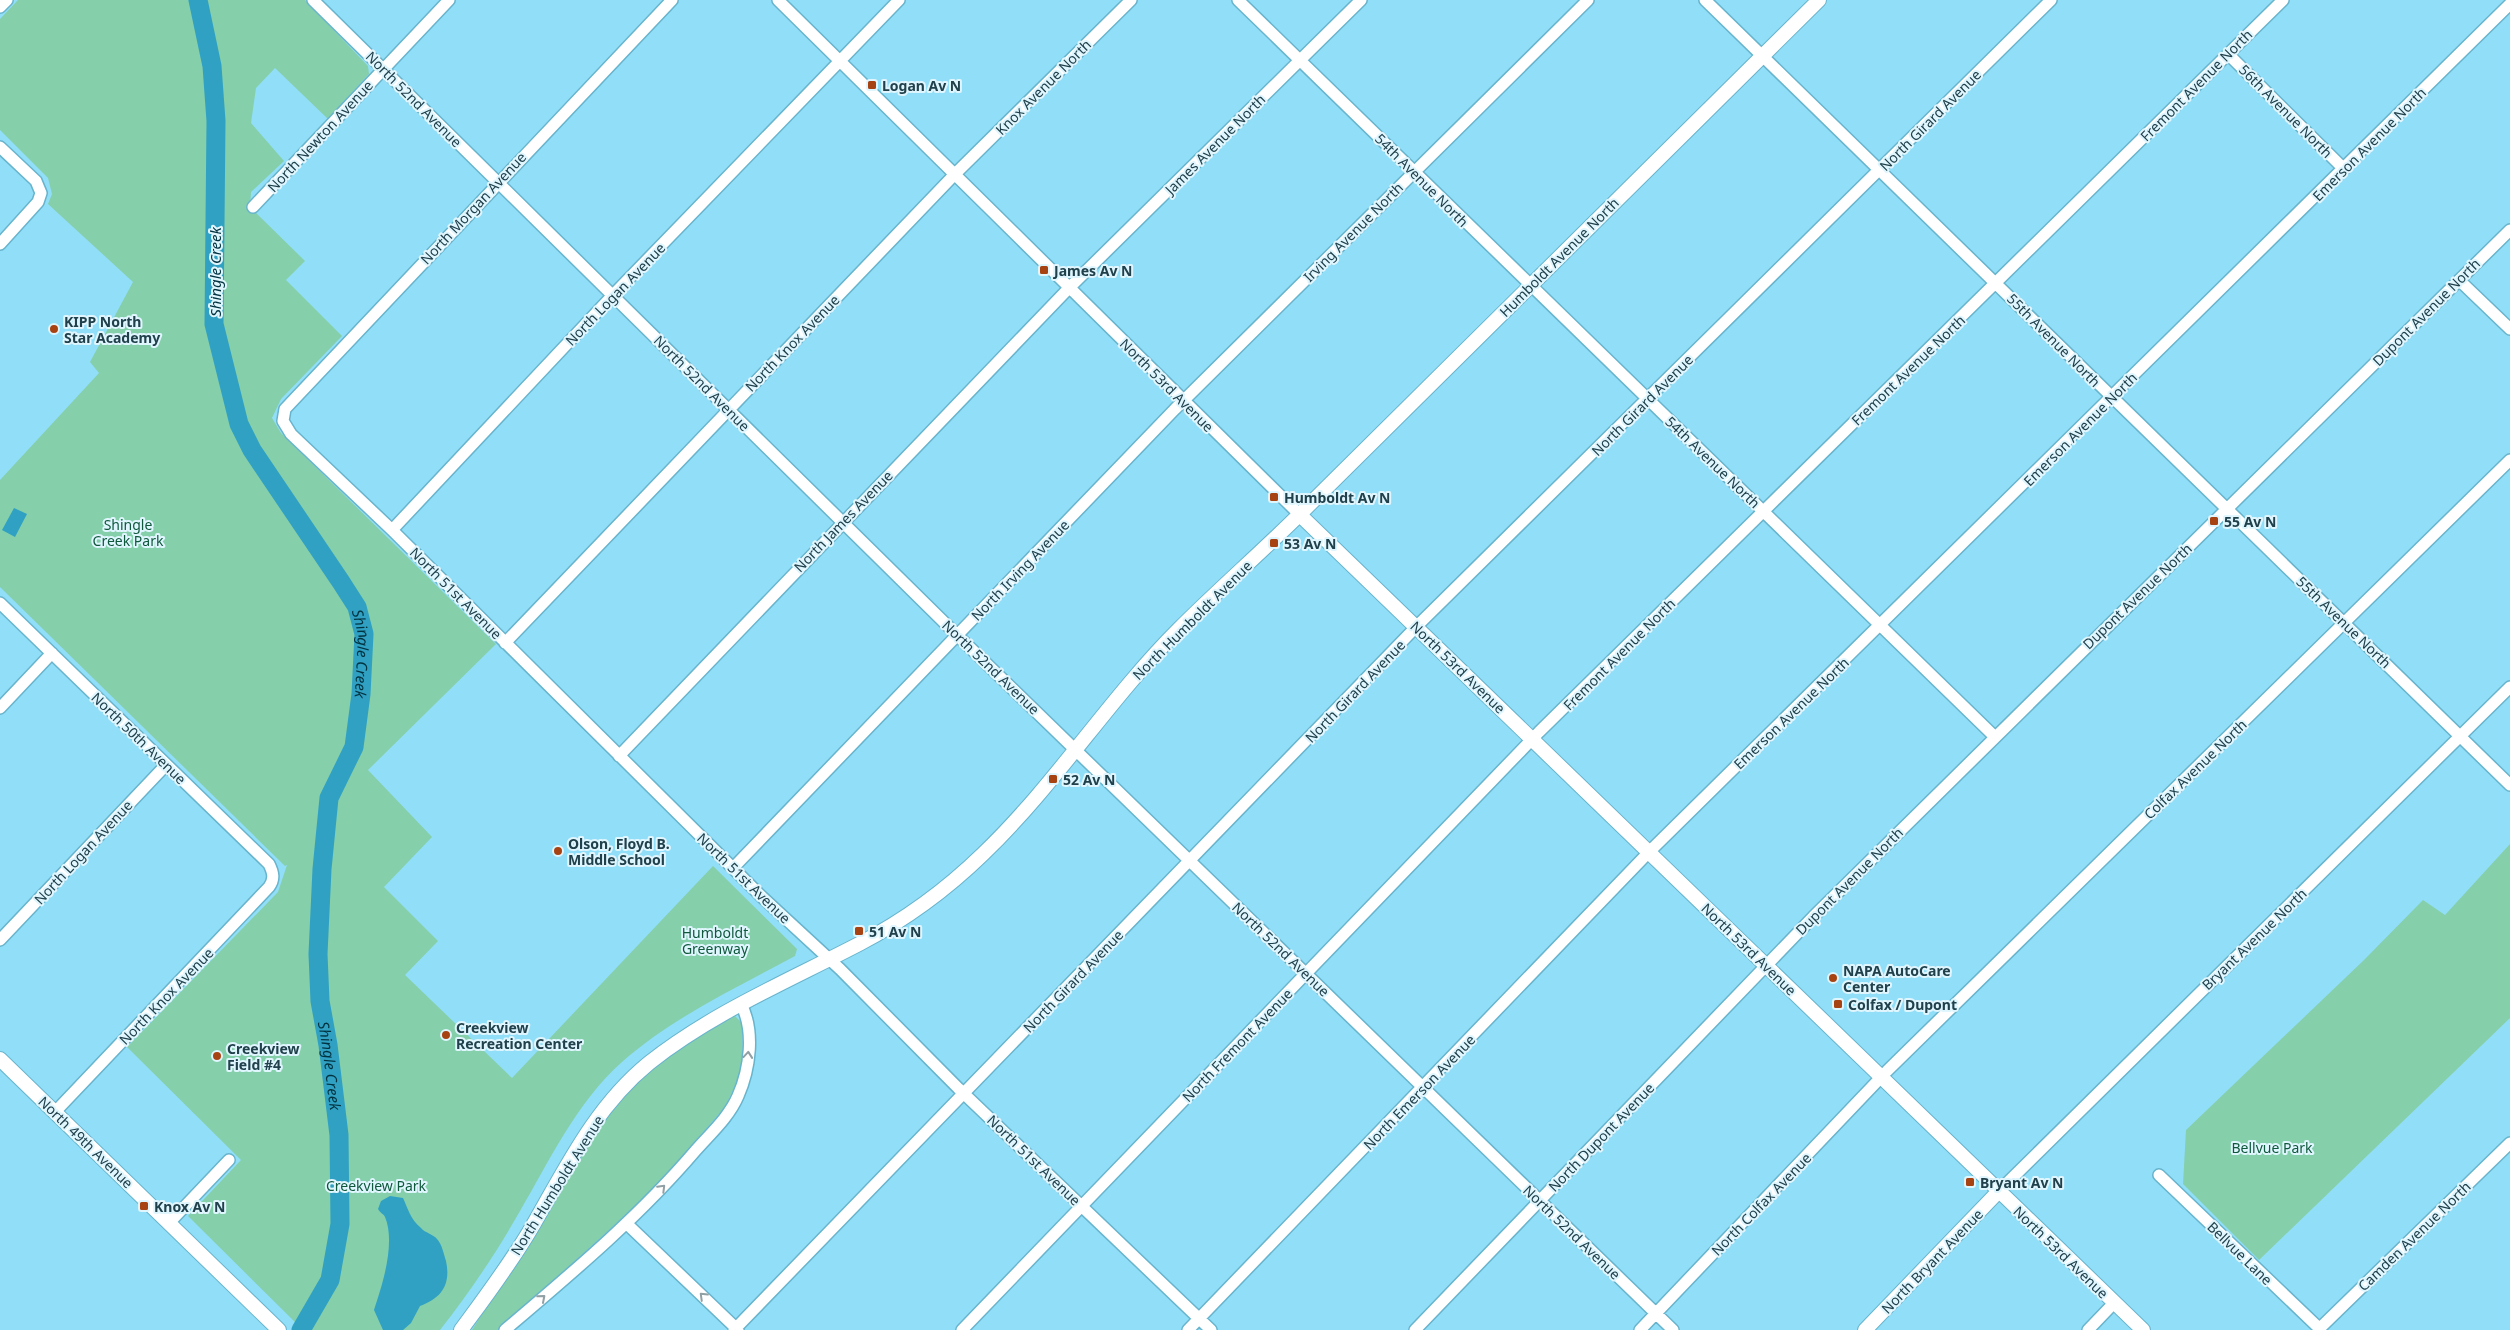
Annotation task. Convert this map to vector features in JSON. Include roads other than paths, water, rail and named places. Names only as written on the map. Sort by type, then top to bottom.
[{"type":"street","points":[[0,7],[7,0]]},
{"type":"street","name":"North 52nd Avenue","points":[[313,0],[957,635],[1673,1330]]},
{"type":"street","name":"North Newton Avenue","points":[[253,207],[449,0]]},
{"type":"street","name":"North Morgan Avenue","points":[[283,421],[285,409],[672,0]]},
{"type":"street","name":"North 53rd Avenue","points":[[778,0],[1183,401],[2143,1330]]},
{"type":"street","name":"North Logan Avenue","points":[[392,530],[613,295],[899,0]]},
{"type":"street","name":"Knox Avenue North","points":[[955,174],[1131,0]]},
{"type":"street","name":"54th Avenue North","points":[[1238,0],[1994,736]]},
{"type":"street","name":"James Avenue North","points":[[1069,288],[1361,0]]},
{"type":"street","name":"Irving Avenue North","points":[[1183,401],[1588,0]]},
{"type":"street","name":"55th Avenue North","points":[[1706,0],[2510,785]]},
{"type":"street","name":"Humboldt Avenue North","points":[[1300,515],[1819,0]]},
{"type":"street","name":"North Girard Avenue","points":[[736,1329],[1417,626],[2052,0]]},
{"type":"street","name":"Fremont Avenue North","points":[[1533,739],[2283,0]]},
{"type":"street","name":"Emerson Avenue North","points":[[1649,852],[2510,4]]},
{"type":"street","name":"56th Avenue North","points":[[2228,54],[2344,169]]},
{"type":"street","points":[[0,147],[36,181],[41,193],[38,202],[0,244]]},
{"type":"street","name":"North Knox Avenue","points":[[505,643],[728,408],[955,174]]},
{"type":"street","name":"Dupont Avenue North","points":[[1766,965],[1994,736],[2510,230]]},
{"type":"street","points":[[2459,280],[2510,329]]},
{"type":"street","name":"North James Avenue","points":[[619,756],[1069,288]]},
{"type":"street","name":"North Irving Avenue","points":[[733,868],[1183,401]]},
{"type":"street","name":"North 51st Avenue","points":[[283,421],[291,434],[392,530],[733,868],[1211,1330]]},
{"type":"street","name":"Colfax Avenue North","points":[[1881,1077],[2510,460]]},
{"type":"street","name":"North Humboldt Avenue","points":[[461,1330],[523,1240],[583,1138],[624,1086],[651,1062],[689,1035],[742,1004],[861,943],[904,917],[944,888],[981,856],[1016,821],[1049,783],[1074,749],[1130,681],[1179,630],[1300,515]]},
{"type":"street","name":"North 50th Avenue","points":[[0,603],[269,864],[273,877]]},
{"type":"street","points":[[0,708],[52,653]]},
{"type":"street","name":"Bryant Avenue North","points":[[1999,1191],[2510,688]]},
{"type":"street","name":"North Fremont Avenue","points":[[962,1330],[1533,739]]},
{"type":"street","name":"North Logan Avenue","points":[[0,940],[166,765]]},
{"type":"street","name":"North Emerson Avenue","points":[[1188,1330],[1649,852]]},
{"type":"street","name":"North Knox Avenue","points":[[55,1112],[269,887],[273,877]]},
{"type":"street","name":"North Dupont Avenue","points":[[1415,1330],[1766,965]]},
{"type":"street","points":[[506,1330],[627,1224],[681,1168],[726,1116],[738,1097],[747,1071],[748,1017],[742,1004]]},
{"type":"street","name":"North 49th Avenue","points":[[0,1059],[277,1328]]},
{"type":"street","name":"North Colfax Avenue","points":[[1640,1330],[1881,1077]]},
{"type":"street","name":"Camden Avenue North","points":[[2320,1330],[2510,1143]]},
{"type":"street","points":[[169,1223],[229,1160]]},
{"type":"street","name":"Bellvue Lane","points":[[2159,1175],[2320,1330]]},
{"type":"street","name":"North Bryant Avenue","points":[[1865,1330],[1999,1191]]},
{"type":"street","points":[[627,1224],[736,1329]]},
{"type":"street","points":[[2088,1330],[2114,1303]]},
{"type":"water","points":[[14,508],[27,514],[15,537],[2,530]]},
{"type":"water","points":[[390,1196],[403,1198],[415,1221],[423,1230],[439,1241],[444,1253],[447,1269],[446,1283],[443,1289],[434,1299],[420,1306],[411,1323],[403,1330],[383,1330],[374,1310],[387,1264],[389,1239],[385,1217],[378,1209],[381,1201]]},
{"type":"waterway","name":"Shingle Creek","points":[[198,0],[212,66],[216,121],[214,324],[239,424],[252,450],[357,607],[364,634],[361,694],[354,747],[329,798],[322,869],[318,954],[320,1001],[328,1045],[339,1135],[340,1224],[330,1280],[301,1330]]},
{"type":"place","name":"Logan Av N","points":[[872,85]]},
{"type":"place","name":"James Av N","points":[[1044,270]]},
{"type":"place","name":"KIPP North Star Academy","points":[[54,329]]},
{"type":"place","name":"Humboldt Av N","points":[[1274,497]]},
{"type":"place","name":"55 Av N","points":[[2214,521]]},
{"type":"place","name":"53 Av N","points":[[1274,543]]},
{"type":"place","name":"52 Av N","points":[[1053,779]]},
{"type":"place","name":"Olson, Floyd B. Middle School","points":[[558,851]]},
{"type":"place","name":"51 Av N","points":[[859,931]]},
{"type":"place","name":"NAPA AutoCare Center","points":[[1833,978]]},
{"type":"place","name":"Colfax / Dupont","points":[[1838,1004]]},
{"type":"place","name":"Creekview Recreation Center","points":[[446,1035]]},
{"type":"place","name":"Creekview Field #4","points":[[217,1056]]},
{"type":"place","name":"Bryant Av N","points":[[1970,1182]]},
{"type":"place","name":"Knox Av N","points":[[144,1206]]},
{"type":"park label","name":"Shingle Creek Park","points":[[128,532]]},
{"type":"park label","name":"Humboldt Greenway","points":[[715,940]]},
{"type":"park label","name":"Bellvue Park","points":[[2272,1147]]},
{"type":"park label","name":"Creekview Park","points":[[376,1185]]}]
